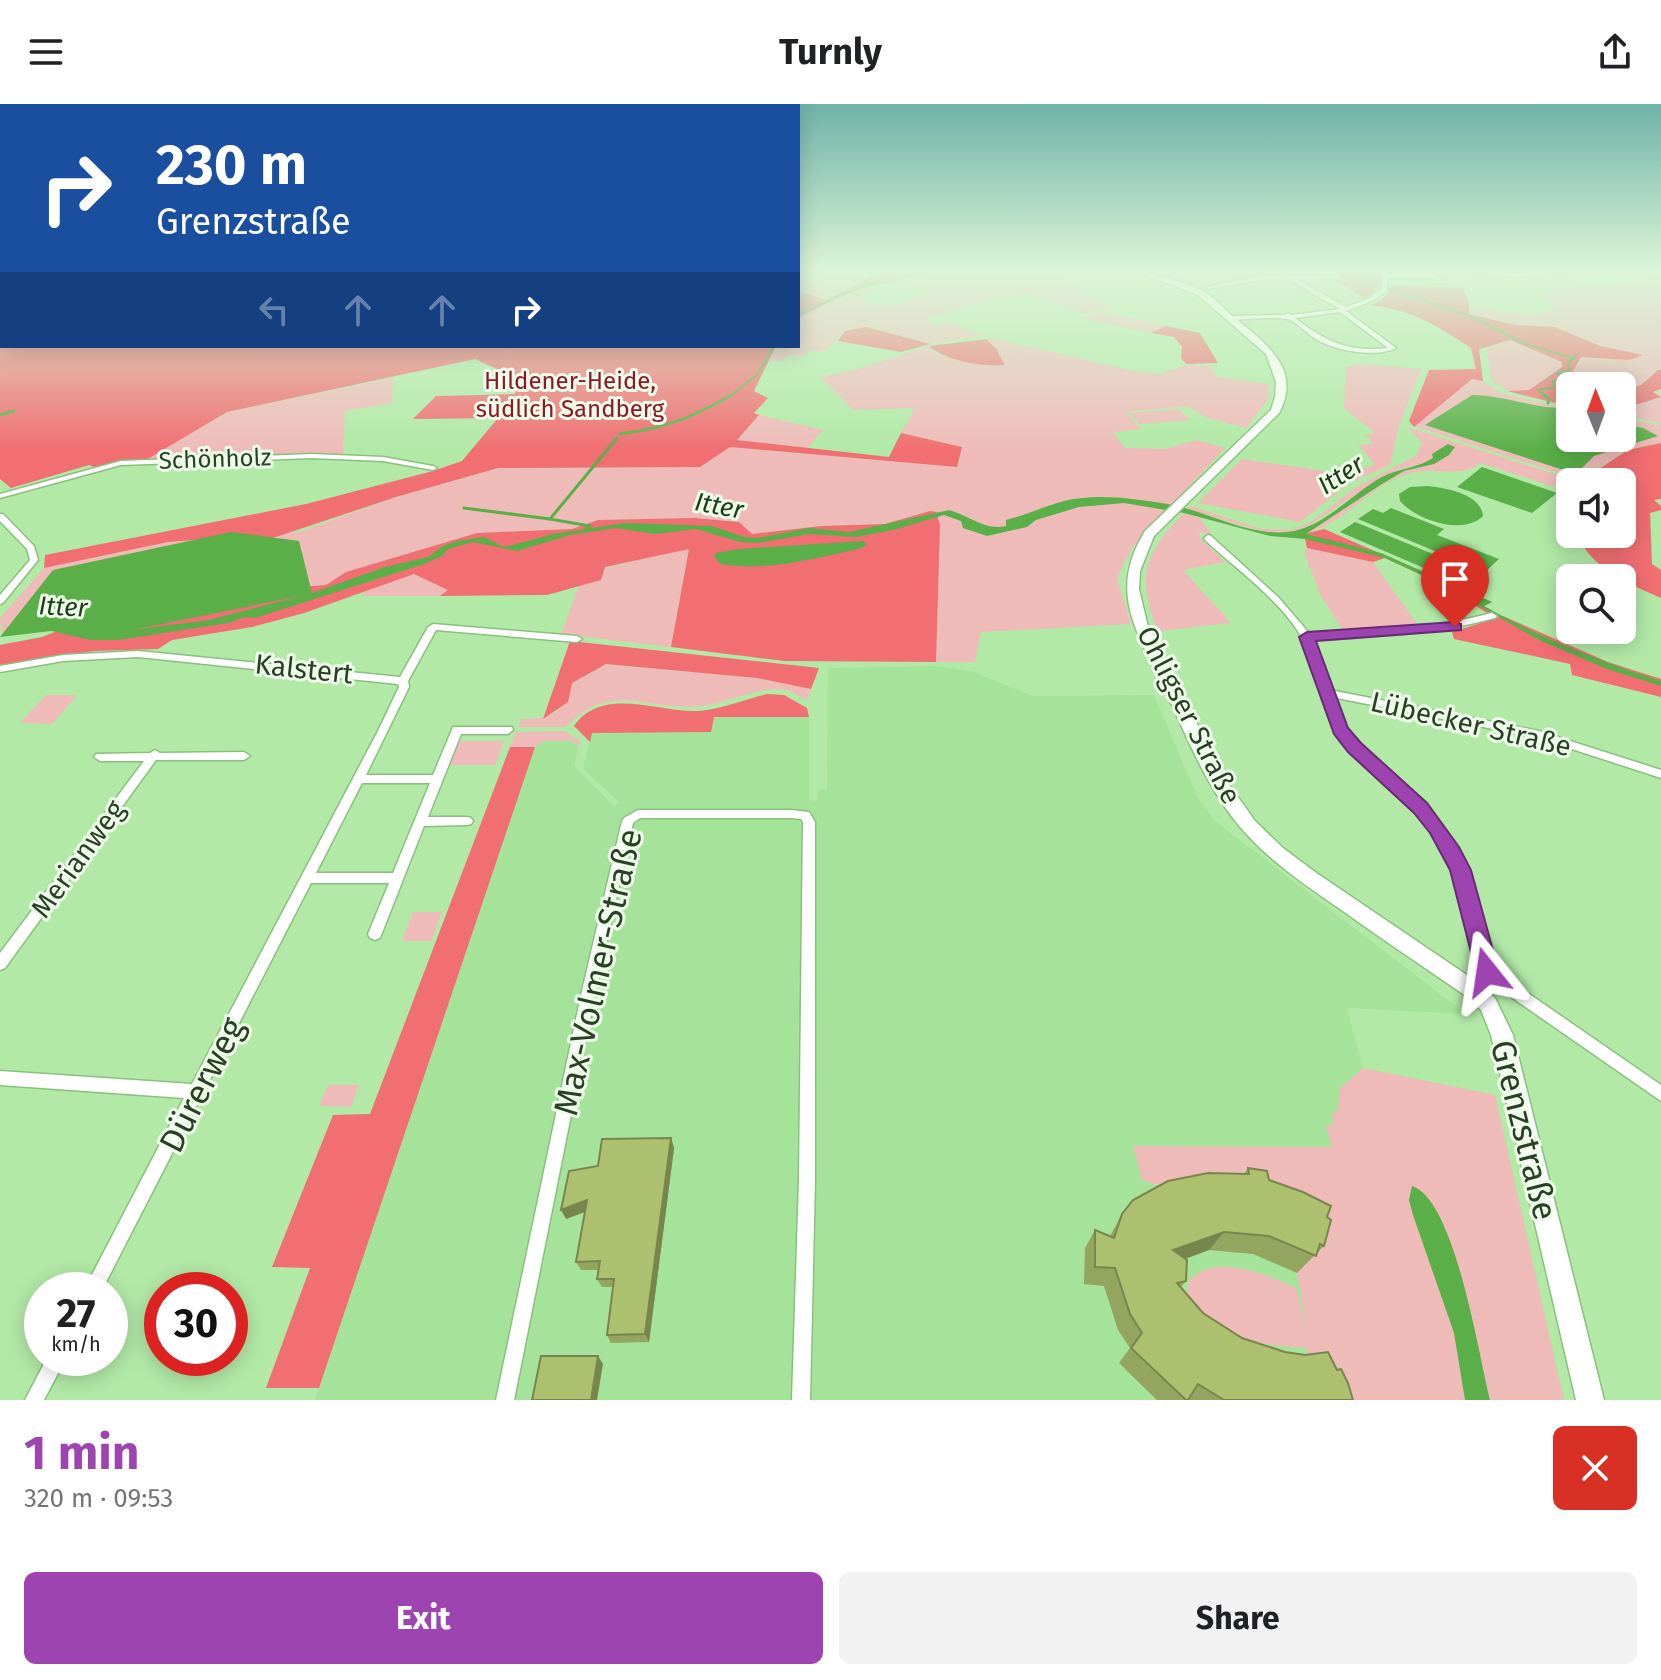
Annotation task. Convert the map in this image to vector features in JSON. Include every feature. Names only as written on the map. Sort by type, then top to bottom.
[{"type":"main road","name":"Ohligser Straße","points":[[1246,330],[1276,360],[1282,389],[1280,402],[1266,421],[1174,509],[1138,551],[1132,574],[1132,598],[1148,642],[1214,774],[1234,807],[1259,835],[1309,878],[1480,981]]},
{"type":"main road","name":"Grenzstraße","points":[[1480,981],[1502,1035],[1590,1400]]},
{"type":"street","points":[[1309,330],[1329,345],[1380,351],[1393,348],[1370,330]]},
{"type":"street","name":"Schönholz","points":[[0,496],[108,465],[133,462],[312,456],[383,459],[433,468]]},
{"type":"street","points":[[0,516],[31,548],[34,560],[0,601]]},
{"type":"street","name":"Grenzstraße","points":[[1208,538],[1307,637],[1333,716],[1346,739],[1398,785],[1441,833],[1461,870],[1480,981]]},
{"type":"street","points":[[1307,637],[1431,630],[1455,627],[1492,616]]},
{"type":"street","points":[[403,681],[433,627],[577,639]]},
{"type":"street","name":"Kalstert","points":[[0,669],[63,658],[138,654],[403,681]]},
{"type":"street","name":"Dürerweg","points":[[102,1272],[358,779],[404,687],[403,681]]},
{"type":"street","name":"Lübecker Straße","points":[[1326,693],[1539,735],[1661,774]]},
{"type":"street","points":[[375,934],[457,730],[508,730]]},
{"type":"street","name":"Merianweg","points":[[0,964],[155,754]]},
{"type":"street","name":"Merianweg","points":[[100,757],[155,754],[244,756]]},
{"type":"street","points":[[358,779],[437,779]]},
{"type":"street","name":"Max-Volmer-Straße","points":[[505,1400],[588,995],[628,821],[638,814],[791,814],[805,815],[809,822],[807,1180],[801,1400]]},
{"type":"street","points":[[419,822],[467,821]]},
{"type":"street","points":[[307,878],[397,878]]},
{"type":"street","points":[[1480,981],[1661,1094]]},
{"type":"street","points":[[0,1078],[197,1092]]},
{"type":"street","points":[[34,1400],[47,1376]]},
{"type":"shaded area","points":[[800,330],[848,330],[825,352],[809,350],[805,356],[789,355],[781,362],[769,360],[775,348],[800,348]]},
{"type":"shaded area","points":[[879,330],[970,330],[982,335],[930,344]]},
{"type":"shaded area","points":[[1563,330],[1661,330],[1661,370],[1641,385],[1636,387],[1636,372],[1573,372],[1581,357],[1629,360],[1641,355],[1600,346]]},
{"type":"shaded area","points":[[986,339],[1134,371],[1158,374],[1187,365],[1211,366],[1217,377],[1269,384],[1269,398],[1246,428],[1208,418],[1187,406],[1126,412],[1141,429],[1113,432],[1125,448],[1165,449],[1196,440],[1225,448],[1133,546],[1117,578],[1131,624],[981,632],[975,662],[936,662],[940,525],[931,511],[885,524],[821,526],[752,534],[739,522],[695,518],[598,520],[572,529],[477,533],[346,572],[326,585],[138,599],[2,633],[0,618],[44,568],[168,542],[299,532],[396,497],[498,468],[700,467],[730,447],[957,467],[962,447],[901,433],[915,408],[853,410],[820,377],[855,370],[929,346],[938,354],[992,366],[996,349]]},
{"type":"shaded area","points":[[1510,340],[1564,364],[1529,390],[1507,391],[1492,380],[1486,349]]},
{"type":"shaded area","points":[[1362,364],[1421,369],[1399,426],[1390,465],[1351,482],[1300,522],[1198,503],[1242,459],[1351,475],[1375,464],[1358,445],[1373,444],[1366,435],[1375,433],[1344,408],[1346,367]]},
{"type":"shaded area","points":[[393,378],[392,403],[345,411],[343,455],[146,460],[227,412]]},
{"type":"shaded area","points":[[1472,379],[1483,381],[1501,393],[1556,407],[1556,452],[1625,452],[1600,468],[1556,468],[1556,472],[1414,426]]},
{"type":"shaded area","points":[[1661,394],[1661,423],[1636,419],[1636,405]]},
{"type":"shaded area","points":[[1178,409],[1190,420],[1139,424],[1129,413]]},
{"type":"shaded area","points":[[759,415],[823,430],[807,448],[736,440]]},
{"type":"shaded area","points":[[1636,421],[1661,425],[1661,443],[1636,448]]},
{"type":"shaded area","points":[[1407,427],[1556,474],[1556,487],[1480,463],[1463,471],[1416,472],[1380,487],[1332,522],[1304,534],[1404,471],[1448,455],[1448,445],[1427,462],[1400,469],[1379,479],[1310,525],[1294,531],[1269,533],[1187,510],[1190,506],[1262,529],[1292,530],[1312,521],[1356,487],[1416,456],[1422,443]]},
{"type":"shaded area","points":[[1184,513],[1200,518],[1212,535],[1199,532],[1200,538],[1225,562],[1183,570],[1231,623],[1158,631],[1147,595],[1147,568],[1160,542]]},
{"type":"shaded area","points":[[689,548],[671,647],[561,634],[579,586],[601,580],[605,568]]},
{"type":"shaded area","points":[[1307,548],[1373,562],[1419,627],[1344,632],[1321,596],[1304,552]]},
{"type":"shaded area","points":[[415,573],[449,590],[440,596],[362,596],[367,590]]},
{"type":"shaded area","points":[[606,664],[757,678],[811,689],[807,700],[788,690],[774,689],[701,706],[614,701],[598,704],[566,727],[518,727],[521,719],[555,713],[565,702],[572,683]]},
{"type":"shaded area","points":[[937,666],[971,671],[1033,696],[1154,695],[1198,798],[1215,821],[1466,1014],[1347,1008],[1363,1068],[1495,1095],[1564,1400],[315,1400],[535,747],[543,741],[572,741],[578,747],[574,766],[614,806],[619,802],[583,769],[592,733],[710,732],[713,717],[809,717],[809,800],[817,801],[818,790],[827,789],[828,668]]},
{"type":"shaded area","points":[[46,695],[77,695],[52,724],[20,723]]},
{"type":"shaded area","points":[[565,731],[581,742],[578,747],[572,741],[543,741],[535,747],[510,747],[516,732]]},
{"type":"shaded area","points":[[453,741],[504,741],[495,765],[443,765]]},
{"type":"shaded area","points":[[413,912],[442,912],[431,941],[402,941]]},
{"type":"shaded area","points":[[1363,1068],[1495,1095],[1564,1400],[1323,1400],[1308,1367],[1307,1348],[1273,1345],[1241,1337],[1212,1322],[1187,1298],[1188,1282],[1211,1268],[1240,1268],[1256,1272],[1296,1288],[1307,1328],[1297,1273],[1301,1262],[1166,1188],[1142,1180],[1133,1146],[1332,1147],[1326,1126],[1333,1125],[1332,1112],[1338,1111],[1340,1088]]},
{"type":"shaded area","points":[[328,1085],[359,1085],[351,1107],[319,1106]]},
{"type":"green space","points":[[879,330],[930,344],[901,352],[838,341],[845,331]]},
{"type":"green space","points":[[1188,330],[1200,333],[1218,363],[1187,364],[1181,359],[1182,347],[1174,337],[1151,333]]},
{"type":"green space","points":[[1442,330],[1563,330],[1600,346],[1643,355],[1629,360],[1581,357],[1573,372],[1556,372],[1555,403],[1507,391],[1529,390],[1562,367],[1562,362],[1510,340],[1479,349],[1483,381],[1472,379],[1414,427],[1409,421],[1429,370],[1476,369],[1471,348]]},
{"type":"green space","points":[[986,339],[1005,365],[965,362],[945,356],[929,346]]},
{"type":"green space","name":"Hildener-Heide, südlich Sandberg","points":[[0,348],[775,348],[754,391],[768,398],[754,413],[759,415],[737,440],[889,457],[901,433],[962,447],[957,467],[730,447],[700,467],[498,468],[396,497],[237,550],[221,538],[168,542],[44,568],[45,555],[306,504],[462,461],[498,418],[413,419],[436,396],[515,394],[518,379],[475,359],[227,412],[146,460],[94,467],[89,465],[11,488],[0,479]]},
{"type":"green space","points":[[1661,370],[1661,389],[1653,392],[1661,397],[1636,405],[1636,387]]},
{"type":"green space","points":[[1661,443],[1661,499],[1654,500],[1661,510],[1650,513],[1652,564],[1661,570],[1661,598],[1636,586],[1636,564],[1599,564],[1585,548],[1636,548],[1636,468],[1600,468],[1625,452],[1636,452],[1636,448]]},
{"type":"green space","points":[[936,512],[940,525],[936,662],[785,661],[671,647],[689,549],[605,567],[601,580],[547,595],[440,596],[448,590],[414,574],[304,613],[252,627],[172,640],[158,649],[94,651],[0,665],[0,645],[42,637],[138,599],[326,585],[346,572],[477,533],[572,529],[598,520],[695,518],[739,522],[752,534],[821,526],[885,524]]},
{"type":"green space","points":[[1324,529],[1492,602],[1484,606],[1493,611],[1487,613],[1441,584],[1385,558],[1373,562],[1307,548],[1304,534]]},
{"type":"green space","points":[[1503,616],[1556,639],[1556,644],[1567,644],[1608,662],[1661,679],[1661,697],[1572,675],[1570,664],[1454,639],[1452,632]]},
{"type":"green space","points":[[570,641],[819,668],[811,689],[757,678],[606,664],[572,683],[568,702],[543,719]]},
{"type":"green space","points":[[767,694],[784,695],[807,708],[809,717],[714,717],[711,732],[592,733],[590,742],[574,726],[586,714],[616,704],[699,711]]},
{"type":"green space","points":[[510,747],[535,747],[319,1388],[266,1388],[310,1268],[272,1267],[333,1115],[370,1114]]},
{"type":"water","points":[[1472,395],[1497,397],[1556,408],[1556,452],[1607,452],[1594,456],[1582,468],[1558,468],[1425,425]]},
{"type":"water","points":[[1636,427],[1643,428],[1658,436],[1636,443]]},
{"type":"water","name":"Itter","points":[[1448,444],[1455,447],[1449,455],[1434,464],[1404,471],[1306,534],[1381,553],[1492,602],[1484,606],[1556,644],[1661,681],[1661,686],[1607,669],[1537,639],[1441,584],[1385,558],[1305,539],[1270,536],[1184,513],[1124,503],[1079,507],[1036,520],[1027,527],[987,536],[963,528],[961,521],[944,515],[855,537],[810,534],[758,543],[740,542],[696,529],[655,534],[616,528],[570,535],[517,551],[473,542],[448,549],[442,556],[424,564],[255,618],[245,617],[228,623],[118,640],[91,640],[51,631],[0,637],[53,570],[231,532],[299,541],[312,593],[385,567],[428,557],[457,541],[484,537],[509,546],[553,534],[625,523],[712,526],[757,538],[809,528],[849,532],[949,510],[998,527],[1006,526],[1006,520],[1064,501],[1103,497],[1168,504],[1242,527],[1287,532],[1313,524],[1382,477],[1433,458],[1432,454]],"holes":[[[305,595],[209,620],[132,630]]]},
{"type":"water","points":[[1482,467],[1556,494],[1532,513],[1457,487]]},
{"type":"water","points":[[1428,486],[1469,497],[1481,508],[1483,516],[1464,525],[1440,523],[1417,514],[1400,501],[1399,494],[1410,487]]},
{"type":"water","points":[[1391,508],[1444,529],[1437,535],[1499,559],[1485,572],[1358,519],[1373,509],[1383,513]]},
{"type":"water","points":[[1355,522],[1474,571],[1459,583],[1340,532]]},
{"type":"water","points":[[864,541],[866,545],[862,548],[774,565],[720,564],[714,556],[738,549]]},
{"type":"water","points":[[1412,1186],[1427,1197],[1441,1219],[1453,1248],[1490,1400],[1465,1400],[1454,1333],[1409,1200]]},
{"type":"building","points":[[671,1138],[645,1334],[607,1335],[614,1279],[597,1279],[600,1261],[576,1262],[587,1200],[561,1210],[569,1171],[598,1166],[602,1139]]},
{"type":"building","points":[[1248,1168],[1267,1171],[1269,1180],[1331,1206],[1327,1217],[1331,1220],[1324,1246],[1320,1244],[1316,1256],[1269,1236],[1224,1232],[1173,1250],[1187,1260],[1186,1281],[1177,1283],[1203,1313],[1242,1338],[1285,1352],[1305,1355],[1328,1352],[1337,1370],[1341,1369],[1353,1400],[1224,1400],[1198,1384],[1186,1400],[1131,1348],[1142,1333],[1130,1314],[1115,1268],[1095,1267],[1095,1230],[1114,1238],[1122,1214],[1133,1200],[1168,1181],[1208,1173],[1249,1174]]},
{"type":"building","points":[[541,1356],[598,1356],[591,1400],[532,1400]]},
{"type":"waterway","points":[[1498,330],[1523,343],[1573,358]]},
{"type":"waterway","points":[[732,395],[757,375],[773,348]]},
{"type":"waterway","points":[[1573,358],[1576,355]]},
{"type":"waterway","points":[[1545,396],[1538,390],[1556,387],[1552,381],[1563,379],[1557,374],[1569,370],[1568,364],[1573,358]]},
{"type":"waterway","points":[[1543,394],[1549,399],[1548,403]]},
{"type":"waterway","points":[[620,434],[679,420],[732,395]]},
{"type":"waterway","points":[[0,415],[14,411]]},
{"type":"waterway","points":[[550,519],[617,438]]},
{"type":"waterway","points":[[464,508],[550,519]]},
{"type":"waterway","points":[[550,519],[590,526],[585,531]]},
{"type":"route","points":[[1455,627],[1307,637],[1340,730],[1354,747],[1421,808],[1437,828],[1461,870],[1487,972]]}]
